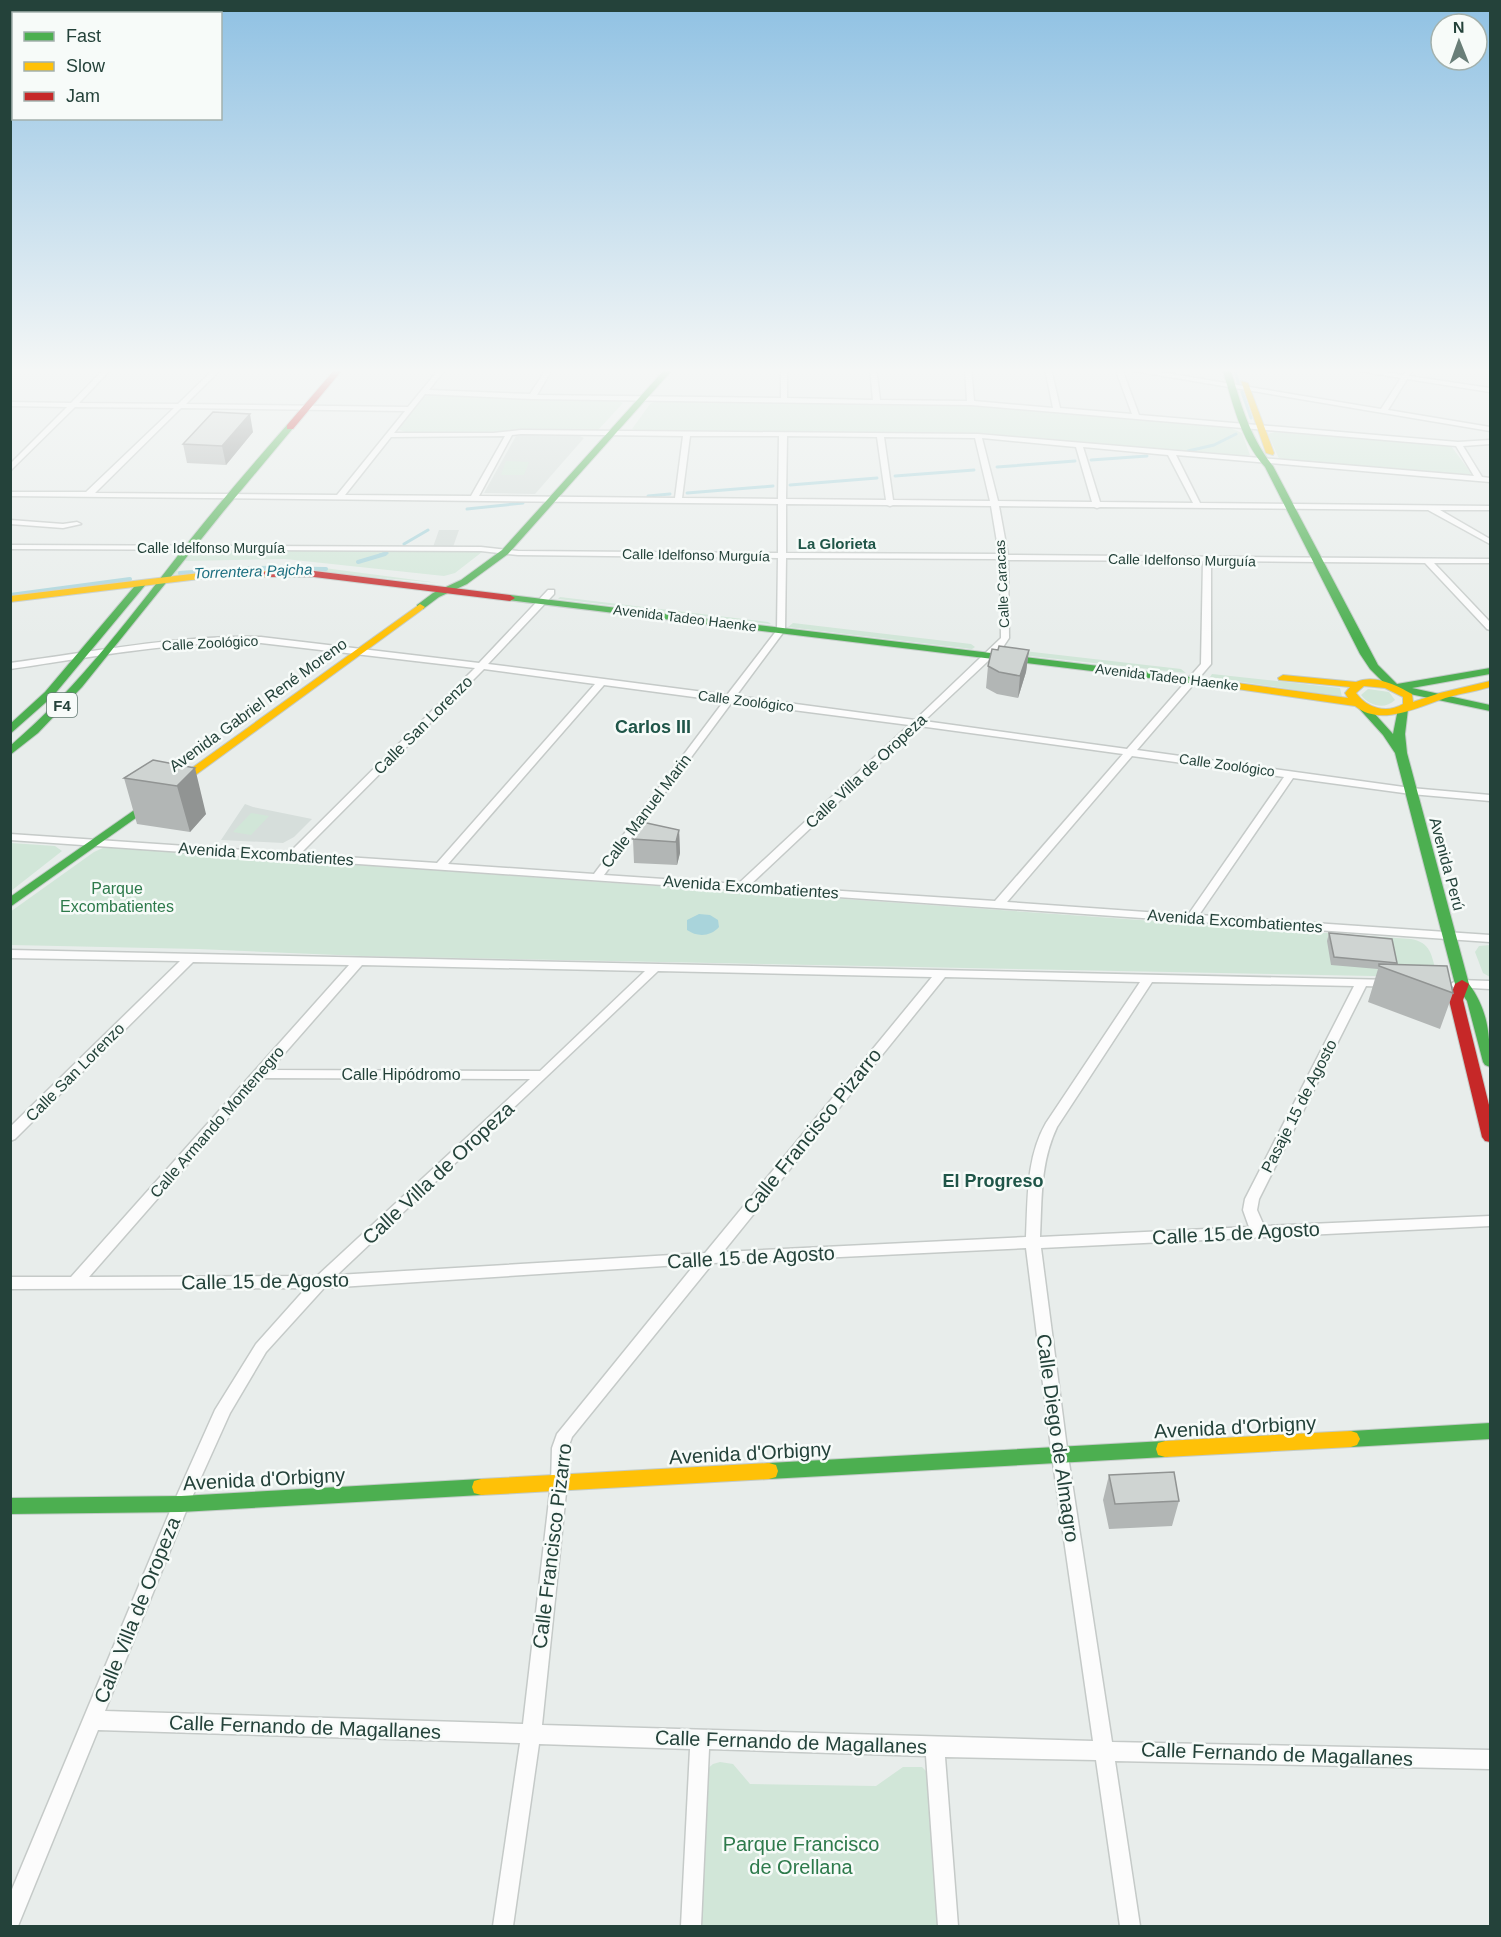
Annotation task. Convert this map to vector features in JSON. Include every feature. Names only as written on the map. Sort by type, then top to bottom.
[{"type":"main road","name":"F4","points":[[10,732],[48,694],[147,576],[252,458]]},
{"type":"main road","name":"F4","points":[[10,752],[54,713],[107,652],[261,458]]},
{"type":"main road","name":"Avenida Gabriel René Moreno","points":[[10,903],[499,551],[584,458]]},
{"type":"main road","points":[[1266,458],[1320,561],[1365,654],[1374,667],[1395,688],[1408,696],[1410,701],[1404,708]]},
{"type":"main road","name":"Avenida Tadeo Haenke","points":[[10,590],[168,574],[295,573],[547,596],[781,624],[1000,645],[1202,669],[1359,685],[1377,683],[1395,688]]},
{"type":"main road","name":"Avenida Tadeo Haenke","points":[[10,599],[147,576]]},
{"type":"main road","name":"Avenida Tadeo Haenke","points":[[781,624],[989,656],[1191,680],[1359,704],[1377,710],[1404,708],[1440,696],[1491,684]]},
{"type":"main road","points":[[1359,704],[1350,693],[1352,688],[1359,685],[1366,666],[1365,654]]},
{"type":"main road","points":[[1395,688],[1491,671]]},
{"type":"main road","points":[[1395,688],[1491,708]]},
{"type":"main road","name":"Avenida Perú","points":[[1359,704],[1387,733],[1401,753]]},
{"type":"main road","name":"Avenida Perú","points":[[1404,708],[1399,734],[1401,753],[1462,984],[1474,1001],[1491,1062]]},
{"type":"main road","name":"Avenida Perú","points":[[1462,984],[1456,1000],[1491,1137]]},
{"type":"main road","name":"Avenida d'Orbigny","points":[[10,1506],[181,1504],[1491,1431]]},
{"type":"street","points":[[88,495],[126,458]]},
{"type":"street","points":[[339,497],[370,458]]},
{"type":"street","points":[[474,498],[496,458]]},
{"type":"street","points":[[678,501],[684,458]]},
{"type":"street","points":[[781,624],[783,458]]},
{"type":"street","points":[[883,458],[890,504]]},
{"type":"street","name":"Calle Caracas","points":[[984,458],[995,505],[1004,558],[1005,638],[989,656]]},
{"type":"street","points":[[1083,458],[1097,506]]},
{"type":"street","points":[[1174,458],[1198,506]]},
{"type":"street","points":[[1219,458],[1491,480]]},
{"type":"street","points":[[1467,458],[1479,478]]},
{"type":"street","points":[[10,494],[1491,508]]},
{"type":"street","points":[[1430,508],[1491,542]]},
{"type":"street","points":[[10,522],[63,526],[77,524]]},
{"type":"street","name":"Calle Idelfonso Murguía","points":[[10,547],[1491,561]]},
{"type":"street","points":[[998,904],[1206,664],[1207,560]]},
{"type":"street","points":[[1428,561],[1491,627]]},
{"type":"street","name":"Calle San Lorenzo","points":[[292,856],[482,666],[547,596]]},
{"type":"street","name":"Calle Manuel Marin","points":[[597,877],[731,700],[781,624]]},
{"type":"street","name":"Calle Zoológico","points":[[10,666],[107,652],[226,639],[261,640],[482,666],[919,723],[1411,791],[1491,798]]},
{"type":"street","name":"Calle Villa de Oropeza","points":[[742,886],[989,656]]},
{"type":"street","points":[[440,866],[602,682]]},
{"type":"street","points":[[1191,918],[1291,774]]},
{"type":"street","name":"Avenida Excombatientes","points":[[10,837],[1491,939]]},
{"type":"street","points":[[10,954],[1404,983]]},
{"type":"street","name":"Calle San Lorenzo","points":[[10,1136],[191,957]]},
{"type":"street","name":"Calle Armando Montenegro","points":[[75,1283],[358,962]]},
{"type":"street","name":"Calle Villa de Oropeza","points":[[10,1920],[181,1504],[239,1380],[261,1348],[320,1282],[655,968]]},
{"type":"street","name":"Calle Francisco Pizarro","points":[[503,1926],[531,1735],[559,1483],[560,1448],[565,1434],[942,973]]},
{"type":"street","name":"Calle Diego de Almagro","points":[[1130,1926],[1059,1456],[1032,1243],[1036,1173],[1041,1147],[1051,1126],[1148,978]]},
{"type":"street","name":"Pasaje 15 de Agosto","points":[[1259,1233],[1250,1210],[1252,1198],[1362,982]]},
{"type":"street","points":[[1443,984],[1491,985]]},
{"type":"street","name":"Calle Hipódromo","points":[[259,1074],[543,1075]]},
{"type":"street","name":"Calle 15 de Agosto","points":[[10,1283],[320,1282],[708,1258],[1491,1221]]},
{"type":"street","name":"Calle Fernando de Magallanes","points":[[92,1720],[935,1747],[1102,1749],[1491,1760]]},
{"type":"street","points":[[691,1926],[700,1740]]},
{"type":"street","points":[[935,1747],[948,1926]]},
{"type":"shaded area","points":[[503,458],[566,458],[535,494],[484,493]]},
{"type":"shaded area","points":[[439,530],[459,530],[453,547],[433,547]]},
{"type":"shaded area","points":[[245,804],[312,819],[294,837],[283,843],[221,840]]},
{"type":"green space","points":[[1279,458],[1460,458],[1471,473],[1469,476],[1280,461]]},
{"type":"green space","points":[[506,461],[529,462],[524,475],[501,475]]},
{"type":"green space","points":[[195,549],[482,552],[455,573],[444,576],[285,559],[185,561]]},
{"type":"green space","points":[[276,565],[324,568],[439,583],[283,569],[172,575],[176,571]]},
{"type":"green space","points":[[560,597],[768,622],[771,624],[558,599]]},
{"type":"green space","points":[[793,623],[971,644],[975,647],[972,649],[788,627]]},
{"type":"green space","points":[[1024,651],[1181,669],[1186,673],[1012,654]]},
{"type":"green space","points":[[1212,674],[1340,688],[1342,697],[1210,677]]},
{"type":"green space","points":[[1368,689],[1389,692],[1395,700],[1382,706],[1368,702],[1361,695]]},
{"type":"green space","points":[[251,813],[269,816],[251,835],[233,832]]},
{"type":"green space","name":"Parque Excombatientes","points":[[11,843],[55,846],[62,851],[11,891]]},
{"type":"green space","name":"Parque Excombatientes","points":[[105,847],[1411,939],[1426,946],[1436,971],[1424,977],[362,956],[198,949],[11,945],[10,912],[94,852]]},
{"type":"green space","points":[[1490,945],[1490,977],[1483,973],[1475,952],[1479,946]]},
{"type":"green space","name":"Parque Francisco de Orellana","points":[[720,1762],[733,1764],[750,1784],[876,1786],[903,1767],[922,1767],[929,1774],[939,1926],[700,1926],[706,1770]]},
{"type":"water","points":[[699,914],[710,915],[718,920],[719,927],[712,933],[703,935],[687,930],[687,920]]},
{"type":"building","points":[[999,646],[1029,650],[1020,676],[999,672],[988,666],[992,649],[998,650]]},
{"type":"building","points":[[153,760],[195,768],[177,786],[124,778]]},
{"type":"building","points":[[642,822],[679,830],[676,842],[633,839],[637,827],[640,828]]},
{"type":"building","points":[[1329,933],[1392,939],[1397,963],[1334,957]]},
{"type":"building","points":[[1379,964],[1447,966],[1453,993],[1379,966]]},
{"type":"building","points":[[1174,1472],[1179,1501],[1115,1504],[1109,1475]]},
{"type":"waterway","name":"Torrentera Pajcha","points":[[1091,460],[1113,458]]},
{"type":"waterway","name":"Torrentera Pajcha","points":[[997,467],[1075,461]]},
{"type":"waterway","name":"Torrentera Pajcha","points":[[895,476],[974,470]]},
{"type":"waterway","name":"Torrentera Pajcha","points":[[790,485],[877,478]]},
{"type":"waterway","name":"Torrentera Pajcha","points":[[687,493],[773,486]]},
{"type":"waterway","name":"Torrentera Pajcha","points":[[648,496],[670,494]]},
{"type":"waterway","name":"Torrentera Pajcha","points":[[467,509],[523,503]]},
{"type":"waterway","name":"Torrentera Pajcha","points":[[404,544],[428,530]]},
{"type":"waterway","name":"Torrentera Pajcha","points":[[380,555],[387,553]]},
{"type":"waterway","name":"Torrentera Pajcha","points":[[358,562],[385,554]]},
{"type":"waterway","name":"Torrentera Pajcha","points":[[180,573],[256,568],[326,569]]},
{"type":"waterway","name":"Torrentera Pajcha","points":[[10,595],[130,579]]},
{"type":"traffic: fast","points":[[10,752],[79,685],[263,458]]},
{"type":"traffic: fast","points":[[420,607],[436,595],[464,582],[505,552],[589,458]]},
{"type":"traffic: fast","points":[[1262,458],[1269,466],[1365,654],[1374,667],[1394,687]]},
{"type":"traffic: fast","points":[[10,731],[49,694],[142,583]]},
{"type":"traffic: fast","points":[[510,598],[1223,684]]},
{"type":"traffic: fast","points":[[1395,688],[1490,671]]},
{"type":"traffic: fast","points":[[1396,688],[1490,708]]},
{"type":"traffic: fast","points":[[1360,704],[1387,733],[1401,753]]},
{"type":"traffic: fast","points":[[1403,709],[1399,734],[1401,753],[1462,984],[1474,1001],[1490,1062]]},
{"type":"traffic: fast","points":[[10,903],[153,801]]},
{"type":"traffic: fast","points":[[1351,1439],[1490,1431]]},
{"type":"traffic: fast","points":[[769,1471],[1165,1449]]},
{"type":"traffic: fast","points":[[10,1506],[181,1504],[481,1487]]},
{"type":"traffic: slow","points":[[10,599],[216,574],[266,574]]},
{"type":"traffic: slow","points":[[175,785],[420,607]]},
{"type":"traffic: slow","points":[[1283,678],[1358,685]]},
{"type":"traffic: slow","points":[[1404,708],[1408,705],[1408,696],[1387,685],[1361,683],[1350,693],[1364,708],[1386,712],[1406,708],[1444,695],[1490,684]]},
{"type":"traffic: slow","points":[[1223,684],[1358,703]]},
{"type":"traffic: slow","points":[[1165,1449],[1351,1439]]},
{"type":"traffic: slow","points":[[481,1487],[769,1471]]},
{"type":"traffic: jam","points":[[266,574],[314,574],[510,598]]},
{"type":"traffic: jam","points":[[1462,984],[1456,1000],[1490,1137]]},
{"type":"district","name":"La Glorieta","points":[[837,543]]},
{"type":"district","name":"Carlos III","points":[[653,727]]},
{"type":"district","name":"El Progreso","points":[[993,1181]]}]
